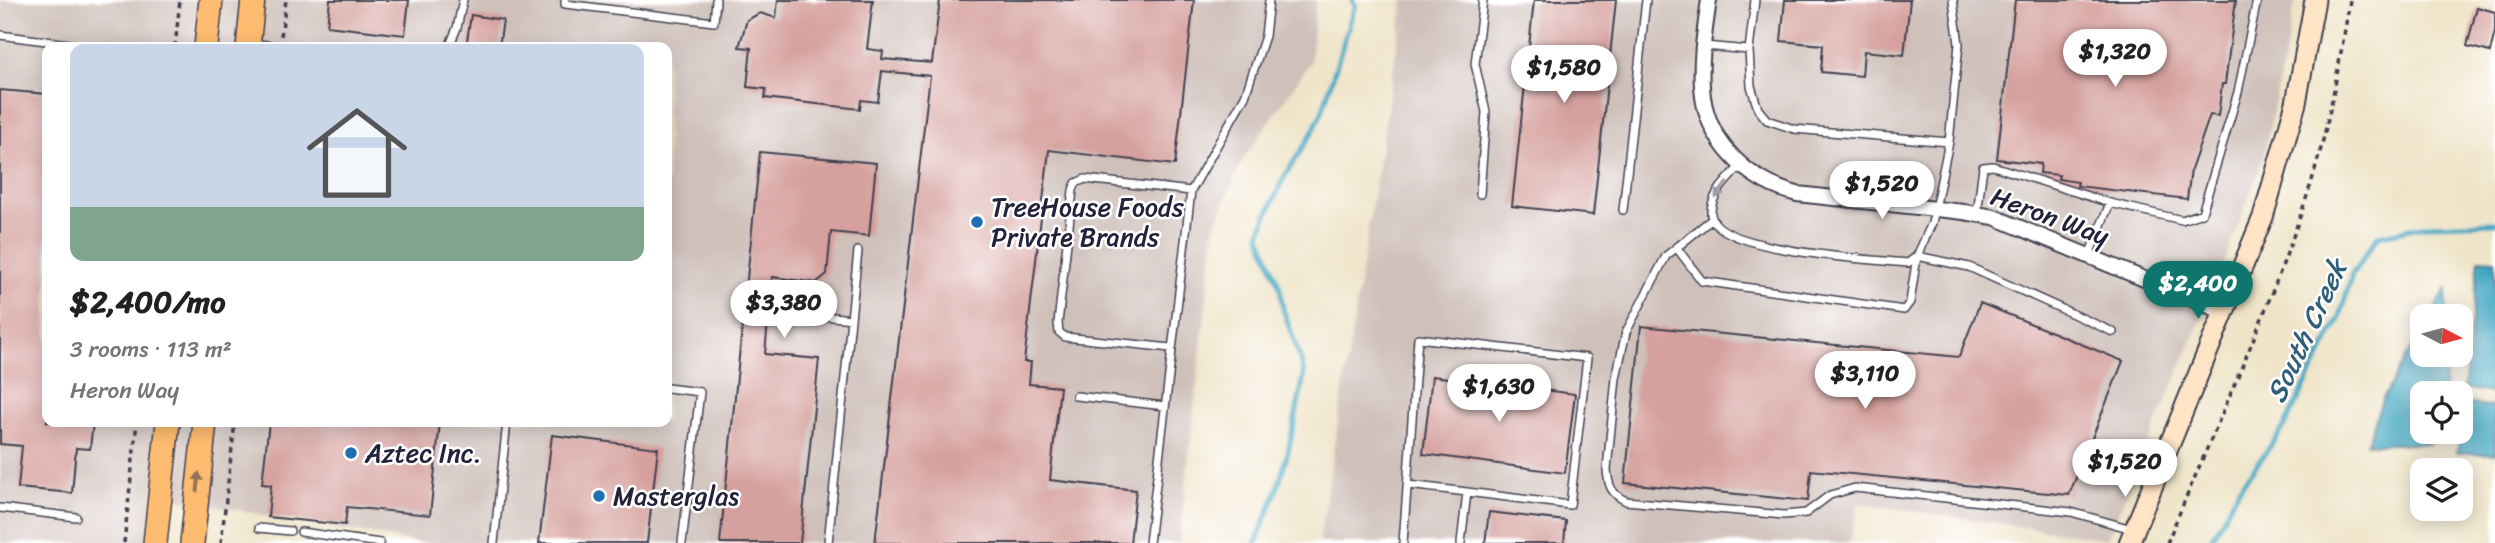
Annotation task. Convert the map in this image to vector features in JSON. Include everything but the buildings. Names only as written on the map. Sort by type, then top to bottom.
[{"type":"main road","points":[[207,42],[211,0]]},
{"type":"main road","points":[[248,42],[253,0]]},
{"type":"main road","points":[[155,543],[167,427]]},
{"type":"main road","points":[[192,543],[204,427]]},
{"type":"street","name":"Heron Way","points":[[1709,0],[1702,88],[1706,111],[1721,142],[1741,165],[1764,182],[1797,194],[1977,214],[2008,222],[2224,312]]},
{"type":"street","points":[[2131,536],[2263,217],[2286,141],[2307,54],[2315,0]]},
{"type":"lane","points":[[451,42],[463,0]]},
{"type":"lane","points":[[565,0],[565,4],[714,22],[716,0]]},
{"type":"lane","points":[[1149,543],[1191,191],[1245,96],[1265,36],[1269,0]]},
{"type":"lane","points":[[1480,194],[1486,112],[1475,64],[1483,0]]},
{"type":"lane","points":[[1623,210],[1646,0]]},
{"type":"lane","points":[[1755,0],[1749,50],[1751,86],[1758,109],[1767,120],[1794,129],[1949,142]]},
{"type":"lane","points":[[1676,247],[1702,281],[1904,310],[1910,302],[1917,257],[1928,236],[1949,142],[1959,44],[1954,0]]},
{"type":"lane","points":[[1977,214],[1983,167],[1993,166],[2109,203],[2182,219],[2202,213],[2238,92],[2257,0]]},
{"type":"lane","points":[[0,35],[53,42]]},
{"type":"lane","points":[[1704,46],[1749,50]]},
{"type":"lane","points":[[1741,165],[1714,197],[1711,211],[1717,226],[1743,240],[1770,247],[1896,262],[1908,263],[1917,257],[1969,267],[2113,332]]},
{"type":"lane","points":[[1171,348],[1065,337],[1059,332],[1073,190],[1076,183],[1085,179],[1191,191]]},
{"type":"lane","points":[[2090,255],[2109,203]]},
{"type":"lane","points":[[1712,219],[1666,256],[1626,332],[1616,378],[1607,469],[1608,483],[1615,496],[1626,501],[1784,515],[1807,513],[1830,495],[1855,488],[2071,512],[2131,536]]},
{"type":"lane","points":[[828,543],[858,251]]},
{"type":"lane","points":[[789,312],[851,319]]},
{"type":"lane","points":[[1403,543],[1418,338],[1587,358],[1570,505],[1408,485]]},
{"type":"lane","points":[[672,389],[700,392],[682,543]]},
{"type":"lane","points":[[1076,396],[1165,406]]},
{"type":"lane","points":[[494,543],[507,427]]},
{"type":"lane","points":[[1461,543],[1467,492]]},
{"type":"lane","points":[[0,508],[76,517]]},
{"type":"lane","points":[[259,528],[290,531]]},
{"type":"lane","points":[[301,532],[380,543]]},
{"type":"path","points":[[176,42],[180,0]]},
{"type":"path","points":[[282,42],[286,0]]},
{"type":"path","points":[[2167,543],[2276,280],[2305,200],[2331,99],[2350,0]]},
{"type":"path","points":[[124,543],[136,427]]},
{"type":"path","points":[[221,543],[234,427]]},
{"type":"shaded area","points":[[0,0],[1316,0],[1310,63],[1241,163],[1215,225],[1179,543],[421,543],[153,495],[147,543],[0,543]]},
{"type":"shaded area","points":[[1404,0],[2296,0],[2263,159],[2217,282],[2107,539],[1858,503],[1850,543],[1319,543]]},
{"type":"water","points":[[2479,259],[2495,260],[2495,394],[2473,390],[2473,381],[2465,381],[2466,368],[2473,368],[2473,311]]},
{"type":"water","points":[[2447,287],[2446,304],[2437,304]]},
{"type":"water","points":[[2410,351],[2410,368],[2445,368],[2444,381],[2410,381],[2410,444],[2367,444],[2382,400]]},
{"type":"water","points":[[2473,404],[2495,407],[2495,454],[2457,453],[2458,444],[2473,444]]},
{"type":"waterway","points":[[1256,543],[1277,490],[1288,452],[1304,376],[1283,309],[1280,288],[1260,235],[1283,179],[1322,112],[1355,5],[1352,0]]},
{"type":"waterway","name":"South Creek","points":[[2209,543],[2241,486],[2283,429],[2340,317],[2352,274],[2378,236],[2429,225],[2495,223]]},
{"type":"place","name":"TreeHouse Foods Private Brands","points":[[977,222]]},
{"type":"place","name":"Aztec Inc.","points":[[351,453]]},
{"type":"place","name":"Masterglas","points":[[599,496]]}]
